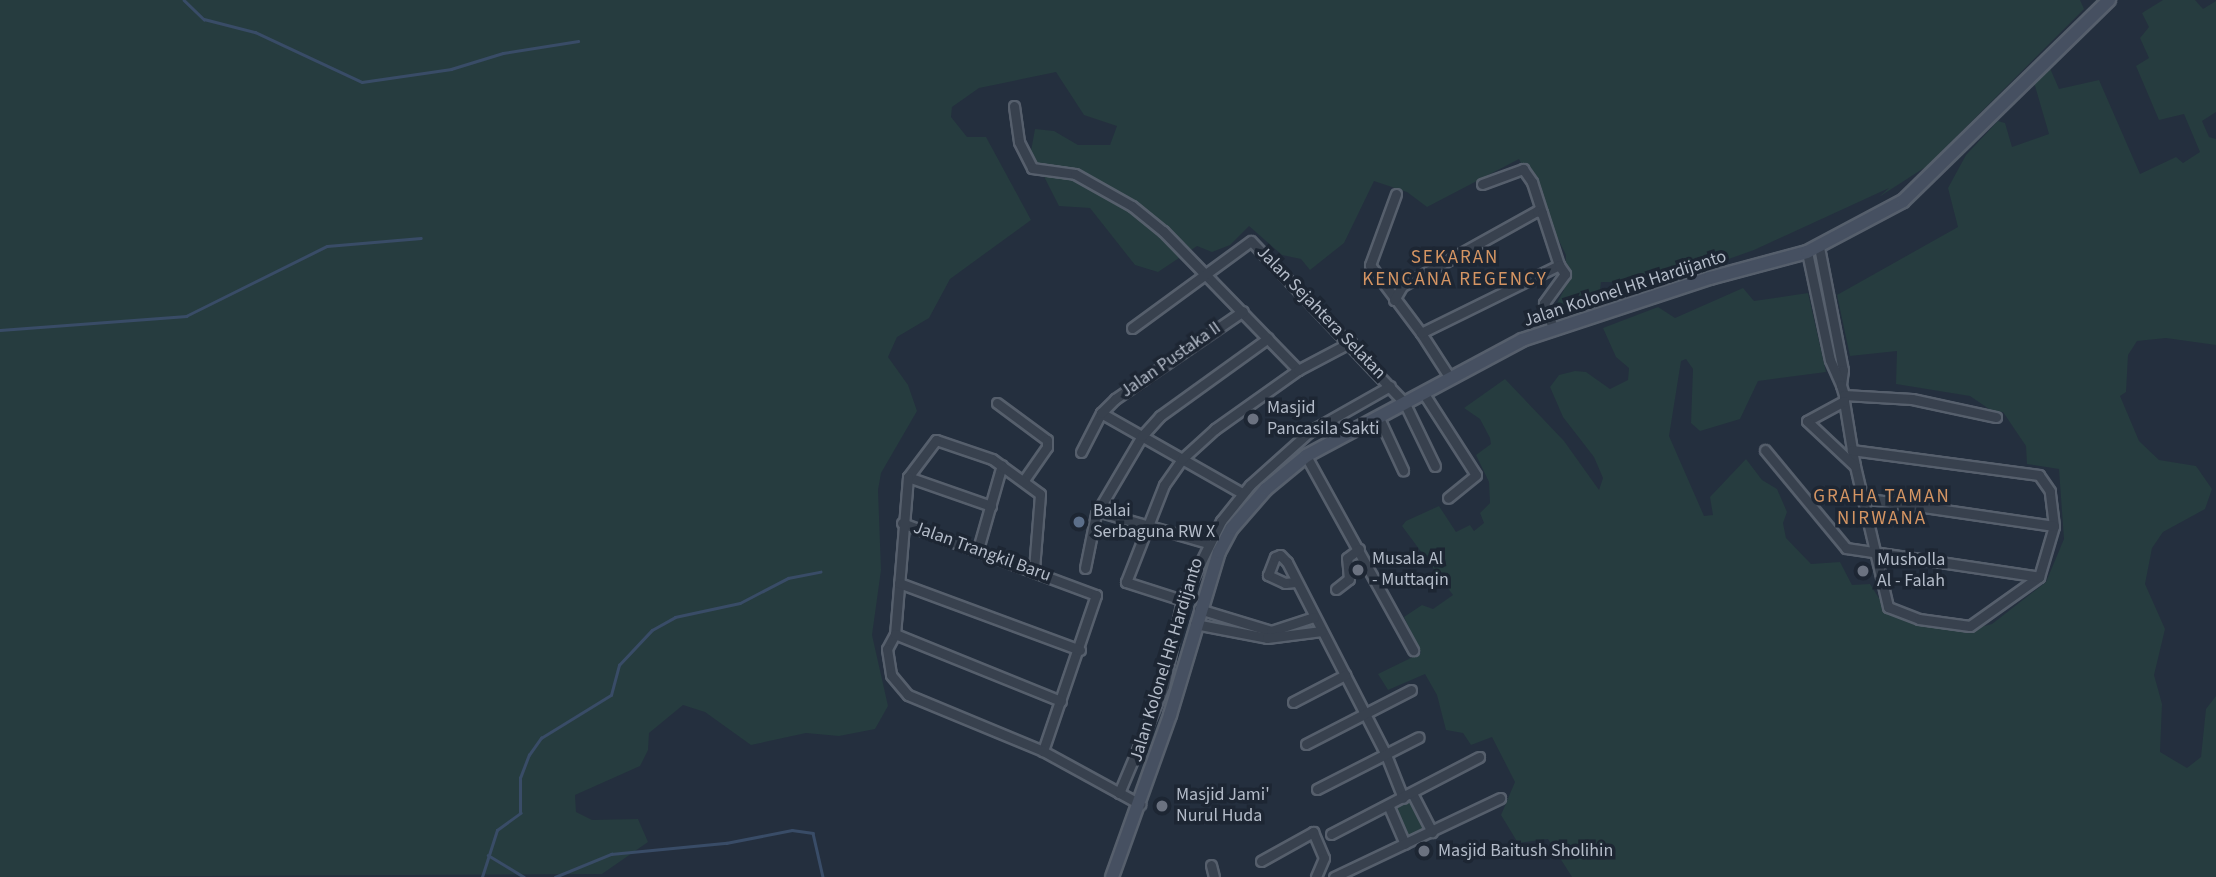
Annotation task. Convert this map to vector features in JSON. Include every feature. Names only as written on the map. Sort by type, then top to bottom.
[{"type":"main road","name":"Jalan Kolonel HR Hardijanto","points":[[1112,877],[1140,804],[1226,524],[1306,456],[1450,378],[1553,328],[1813,250],[1921,188],[2007,95],[2109,0]]},
{"type":"street","points":[[1014,106],[1019,142],[1032,168],[1075,174],[1132,206],[1205,273],[1298,370]]},
{"type":"street","points":[[1482,184],[1522,169],[1532,182],[1559,265],[1565,274],[1544,303],[1553,328]]},
{"type":"street","points":[[1396,194],[1370,265],[1421,333],[1450,378]]},
{"type":"street","points":[[1394,300],[1402,286],[1504,226],[1542,213]]},
{"type":"street","name":"Jalan Sejahtera Selatan","points":[[1132,327],[1251,241],[1351,342],[1404,402],[1436,466]]},
{"type":"street","points":[[1813,250],[1837,335],[1854,466],[1888,607],[1919,619],[1970,625],[1995,612],[2039,577],[2054,526],[2050,491],[2030,472],[1852,450]]},
{"type":"street","points":[[1813,250],[1825,338],[1834,375],[1843,394]]},
{"type":"street","points":[[1421,333],[1559,265]]},
{"type":"street","name":"Jalan Pustaka II","points":[[1101,413],[1132,385],[1243,311]]},
{"type":"street","points":[[1825,338],[1837,335]]},
{"type":"street","points":[[1084,568],[1097,511],[1142,436],[1160,416],[1268,338]]},
{"type":"street","points":[[1182,600],[1126,582],[1146,524],[1182,459],[1215,429],[1298,370],[1351,342]]},
{"type":"street","points":[[1119,793],[1164,686],[1182,600],[1208,543],[1226,524],[1242,493],[1309,432],[1390,386]]},
{"type":"street","points":[[1424,394],[1476,475],[1469,485],[1448,498]]},
{"type":"street","points":[[1854,466],[1807,421],[1843,394],[1912,399],[1996,417]]},
{"type":"street","points":[[997,403],[1047,440],[1047,447],[1024,480]]},
{"type":"street","points":[[1081,452],[1101,413],[1242,493]]},
{"type":"street","points":[[1378,416],[1403,470]]},
{"type":"street","points":[[1309,432],[1320,448]]},
{"type":"street","points":[[902,523],[908,477],[939,439],[1002,465],[1024,480],[1043,501],[1034,569]]},
{"type":"street","points":[[1765,450],[1844,546],[2039,577]]},
{"type":"street","points":[[1306,456],[1413,650]]},
{"type":"street","points":[[978,549],[1002,465]]},
{"type":"street","points":[[908,477],[991,506]]},
{"type":"street","points":[[1862,498],[2054,526]]},
{"type":"street","points":[[1097,511],[1208,543]]},
{"type":"street","name":"Jalan Trangkil Baru","points":[[1044,751],[1080,650],[1096,595],[1034,569],[902,523],[895,634],[887,649],[891,675],[904,693],[1044,751],[1140,804]]},
{"type":"street","points":[[1336,589],[1349,579],[1347,558],[1359,549]]},
{"type":"street","points":[[1295,582],[1386,755],[1403,798]]},
{"type":"street","points":[[899,583],[1080,650]]},
{"type":"street","points":[[1199,609],[1271,631],[1289,633],[1314,617]]},
{"type":"street","points":[[1195,624],[1242,636],[1322,631]]},
{"type":"street","points":[[895,634],[1061,701]]},
{"type":"street","points":[[1293,702],[1345,675]]},
{"type":"street","points":[[1306,744],[1363,712],[1411,690]]},
{"type":"street","points":[[1317,789],[1419,737]]},
{"type":"street","points":[[1331,834],[1388,807],[1479,757]]},
{"type":"street","points":[[1412,793],[1432,832]]},
{"type":"street","points":[[1334,877],[1500,798]]},
{"type":"street","points":[[1388,807],[1405,844]]},
{"type":"street","points":[[1261,861],[1313,832],[1324,858],[1316,877]]},
{"type":"street","points":[[1211,865],[1214,877]]},
{"type":"green space","points":[[0,0],[2080,0],[2084,9],[1922,171],[1924,168],[1879,197],[1889,188],[1754,250],[1661,283],[1601,282],[1599,298],[1568,314],[1556,305],[1564,290],[1566,255],[1519,159],[1427,207],[1407,192],[1374,181],[1344,243],[1310,270],[1301,259],[1282,255],[1249,226],[1230,245],[1212,252],[1197,246],[1158,272],[1135,265],[1090,208],[1059,206],[1031,151],[1035,129],[1054,131],[1078,145],[1110,145],[1117,126],[1084,115],[1056,72],[979,88],[952,107],[951,117],[967,137],[986,137],[1031,220],[950,279],[929,318],[897,337],[888,357],[908,385],[917,411],[881,473],[878,490],[881,570],[872,635],[888,706],[875,729],[839,736],[806,733],[751,745],[705,712],[683,705],[649,733],[648,750],[640,766],[575,795],[576,812],[592,820],[638,819],[648,842],[602,874],[0,877]]},
{"type":"green space","points":[[2163,0],[2195,0],[2203,9],[2216,1],[2216,112],[2202,121],[2209,137],[2216,139],[2216,345],[2166,338],[2137,341],[2128,355],[2126,392],[2120,396],[2139,441],[2159,460],[2196,466],[2212,489],[2205,509],[2163,532],[2152,548],[2145,584],[2165,629],[2154,675],[2162,704],[2160,752],[2187,768],[2201,757],[2206,709],[2216,696],[2216,877],[1572,877],[1548,839],[1518,843],[1501,815],[1515,782],[1492,737],[1471,745],[1463,733],[1446,730],[1437,695],[1425,674],[1388,690],[1378,674],[1421,653],[1404,617],[1422,605],[1433,609],[1453,595],[1402,526],[1406,521],[1439,506],[1456,532],[1470,525],[1474,531],[1484,523],[1480,513],[1490,503],[1489,482],[1476,455],[1491,444],[1490,438],[1480,419],[1464,408],[1505,379],[1564,441],[1599,490],[1603,478],[1594,457],[1563,417],[1550,387],[1559,375],[1575,371],[1586,372],[1610,389],[1628,380],[1629,368],[1616,357],[1603,328],[1658,307],[1675,318],[1743,288],[1754,301],[1808,293],[1826,372],[1758,381],[1740,419],[1700,431],[1691,423],[1693,369],[1686,359],[1681,361],[1669,436],[1704,516],[1713,515],[1710,497],[1746,459],[1762,480],[1777,489],[1787,512],[1783,523],[1786,538],[1811,564],[1840,562],[1852,585],[1870,584],[1887,611],[1927,627],[1969,630],[1992,624],[2046,582],[2064,539],[2059,469],[2027,464],[2026,446],[2003,412],[1992,411],[1970,396],[1896,384],[1897,351],[1850,356],[1837,295],[1958,227],[1948,188],[1966,155],[1998,121],[2005,123],[2012,147],[2049,134],[2033,79],[2049,66],[2059,89],[2099,80],[2140,174],[2176,157],[2183,163],[2200,152],[2184,114],[2159,120],[2136,66],[2149,58],[2140,38],[2149,27],[2142,13]]},
{"type":"green space","points":[[1410,799],[1426,830],[1410,838],[1394,807]]},
{"type":"waterway","points":[[184,0],[204,19],[255,32],[362,82],[451,69],[503,53],[578,41]]},
{"type":"waterway","points":[[0,330],[186,316],[327,246],[421,238]]},
{"type":"waterway","points":[[482,877],[497,830],[520,813],[520,778],[529,755],[541,738],[611,695],[619,665],[652,630],[675,617],[740,603],[788,578],[820,572]]},
{"type":"waterway","points":[[555,877],[611,854],[726,843],[792,830],[813,833],[823,877]]},
{"type":"waterway","points":[[488,855],[524,877]]},
{"type":"place","name":"Masjid Pancasila Sakti","points":[[1253,419]]},
{"type":"place","name":"Balai Serbaguna RW X","points":[[1079,522]]},
{"type":"place","name":"Musala Al - Muttaqin","points":[[1358,570]]},
{"type":"place","name":"Musholla Al - Falah","points":[[1863,571]]},
{"type":"place","name":"Masjid Jami' Nurul Huda","points":[[1162,806]]},
{"type":"place","name":"Masjid Baitush Sholihin","points":[[1424,851]]},
{"type":"district","name":"SEKARAN KENCANA REGENCY","points":[[1455,269]]},
{"type":"district","name":"GRAHA TAMAN NIRWANA","points":[[1882,508]]}]
